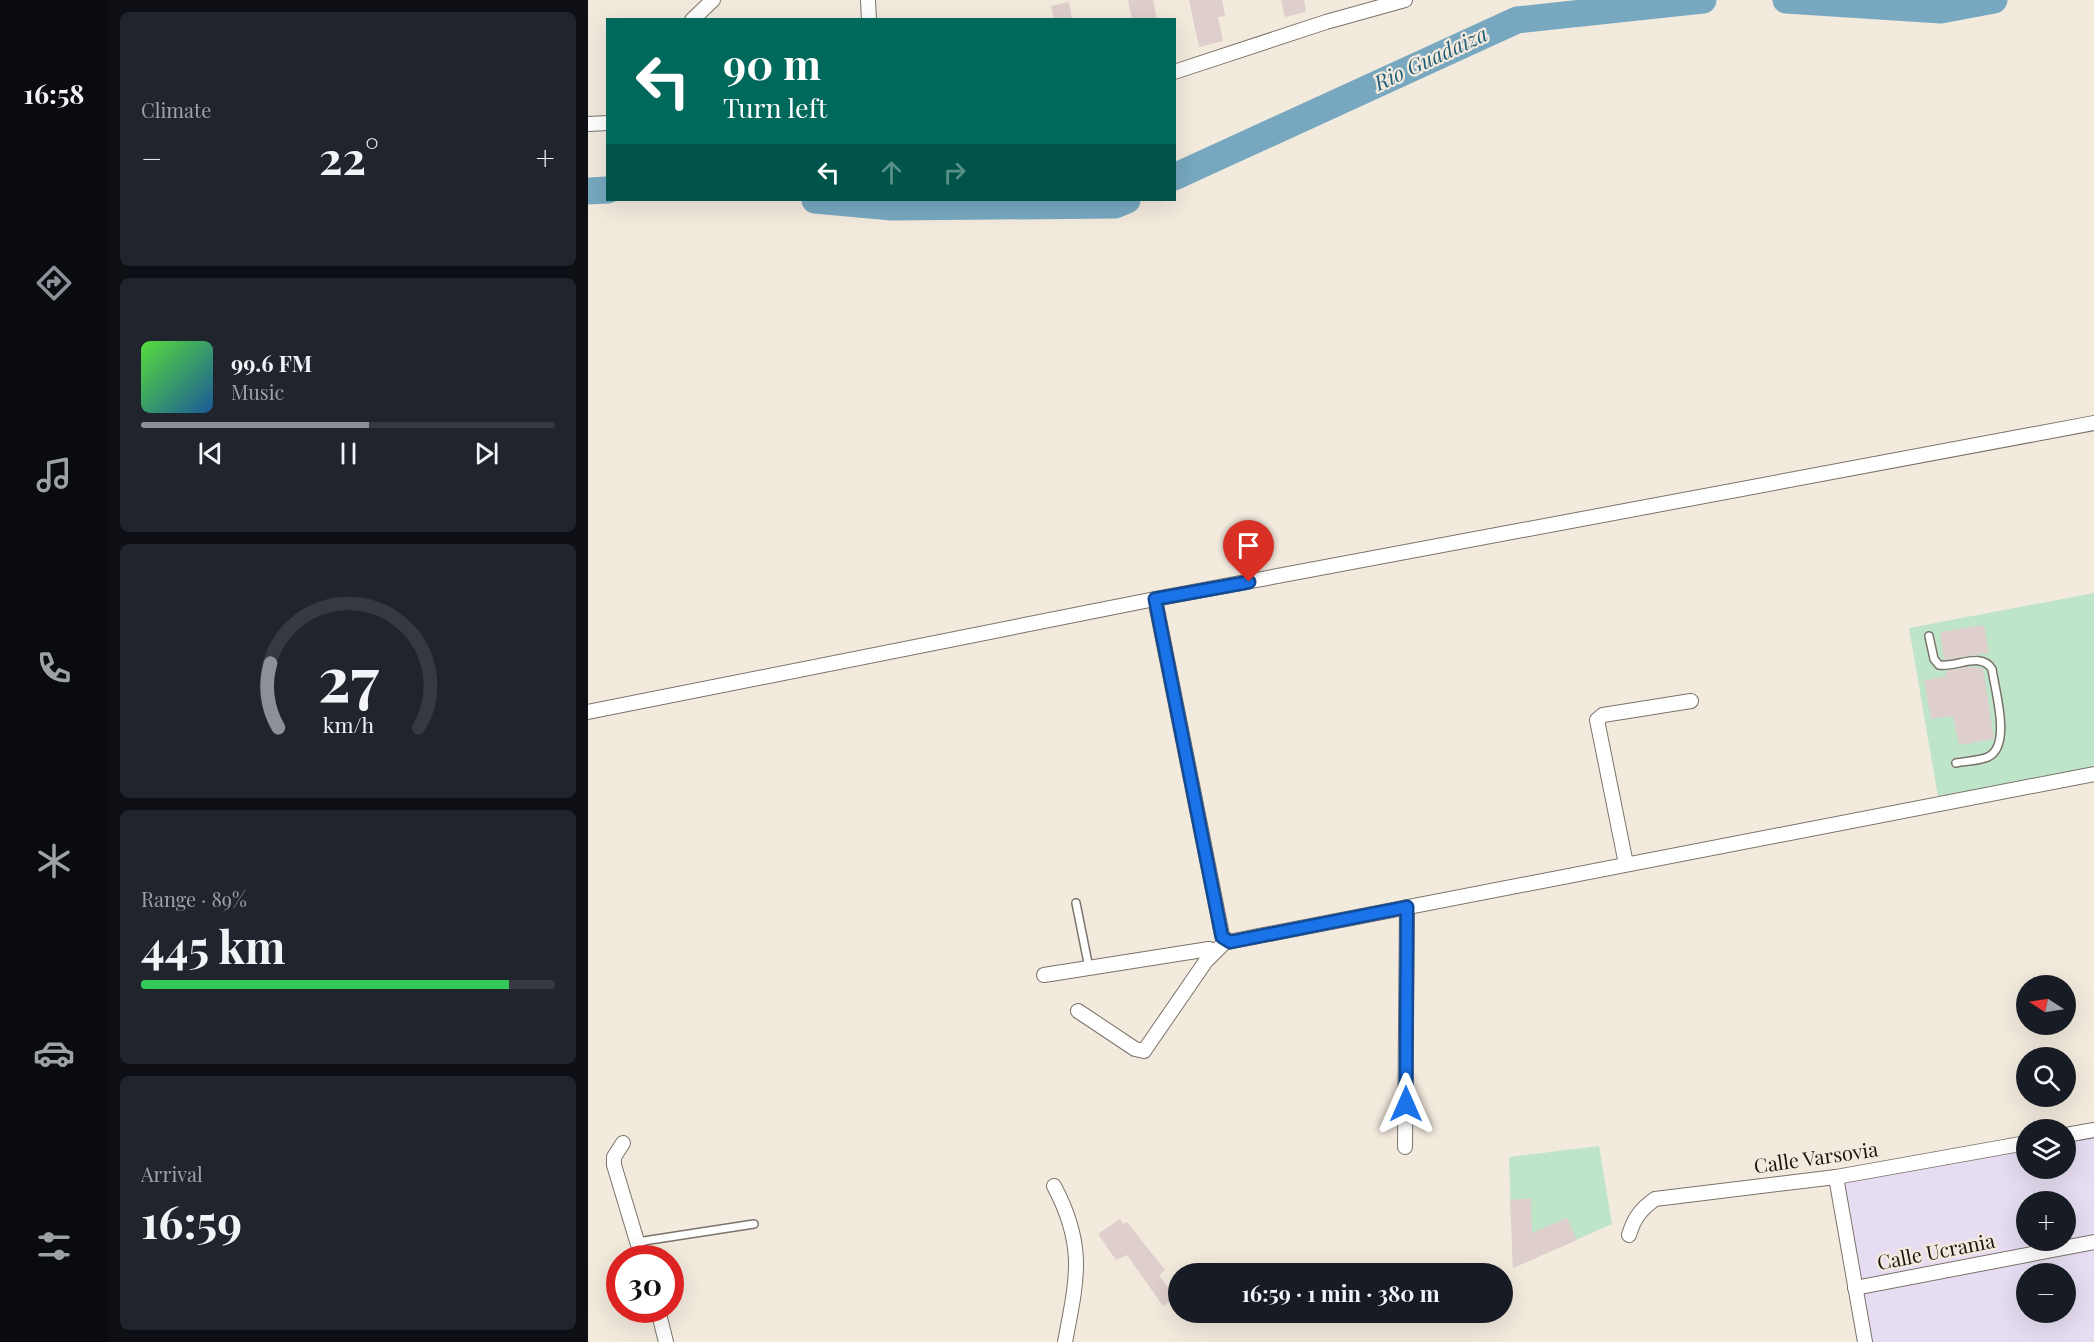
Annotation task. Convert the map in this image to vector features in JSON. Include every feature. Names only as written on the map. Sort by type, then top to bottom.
[{"type":"street","points":[[694,18],[713,0]]},
{"type":"street","points":[[868,0],[869,18]]},
{"type":"street","points":[[1176,71],[1326,22],[1405,0]]},
{"type":"street","points":[[588,124],[606,123]]},
{"type":"street","points":[[588,712],[1155,599],[2094,423]]},
{"type":"street","points":[[1078,1011],[1135,1049],[1144,1051],[1206,961],[1221,946],[1222,935],[1155,599]]},
{"type":"street","points":[[1626,864],[1597,720],[1603,715],[1691,700]]},
{"type":"street","points":[[1044,975],[1209,949],[1407,907],[2094,774]]},
{"type":"street","points":[[1405,1147],[1407,907]]},
{"type":"street","points":[[2076,1134],[2094,1130]]},
{"type":"street","points":[[623,1143],[614,1157],[614,1165],[638,1245]]},
{"type":"street","name":"Calle Varsovia","points":[[1629,1235],[1638,1214],[1654,1199],[1836,1177],[2016,1145]]},
{"type":"street","points":[[1836,1177],[1866,1342]]},
{"type":"street","points":[[1054,1186],[1068,1213],[1076,1242],[1076,1274],[1065,1342]]},
{"type":"street","name":"Calle Ucrania","points":[[1855,1288],[2094,1242]]},
{"type":"street","points":[[661,1323],[666,1342]]},
{"type":"lane","points":[[1929,636],[1934,659],[1939,665],[1980,660],[1992,669],[2001,731],[1999,746],[1989,756],[1956,763]]},
{"type":"lane","points":[[1076,903],[1089,968]]},
{"type":"lane","points":[[637,1242],[754,1224]]},
{"type":"shaded area","points":[[2094,1130],[2094,1342],[1865,1342],[1836,1177],[2016,1145],[2016,1179],[2076,1179],[2076,1133]]},
{"type":"green space","points":[[2094,593],[2094,769],[1938,797],[1909,628]]},
{"type":"green space","points":[[1599,1146],[1612,1224],[1513,1268],[1509,1157]]},
{"type":"building","points":[[1128,0],[1153,0],[1157,18],[1132,18]]},
{"type":"building","points":[[1189,0],[1222,0],[1225,16],[1218,17],[1223,41],[1199,47]]},
{"type":"building","points":[[1281,0],[1304,0],[1306,12],[1285,17]]},
{"type":"building","points":[[1069,2],[1072,18],[1054,18],[1051,6]]},
{"type":"building","points":[[1984,625],[1989,653],[1944,660],[1940,632]]},
{"type":"building","points":[[1969,667],[1983,668],[1994,739],[1959,745],[1953,716],[1931,719],[1924,680],[1947,676],[1946,671]]},
{"type":"building","points":[[1531,1198],[1532,1233],[1567,1218],[1577,1240],[1513,1268],[1510,1200]]},
{"type":"building","points":[[1120,1219],[1123,1224],[1127,1222],[1165,1270],[1159,1275],[1168,1288],[1168,1303],[1163,1306],[1127,1255],[1116,1260],[1098,1234]]},
{"type":"waterway","name":"Rio Guadaiza","points":[[1176,176],[1517,20],[1703,0]]},
{"type":"waterway","name":"Rio Guadaiza","points":[[1786,0],[1941,10],[1994,0]]},
{"type":"waterway","name":"Rio Guadaiza","points":[[588,191],[606,190]]},
{"type":"waterway","name":"Rio Guadaiza","points":[[826,201],[892,207],[1115,205],[1125,201]]},
{"type":"route","points":[[1249,582],[1155,599],[1222,937],[1226,942],[1230,942],[1407,907],[1406,1104]]}]
